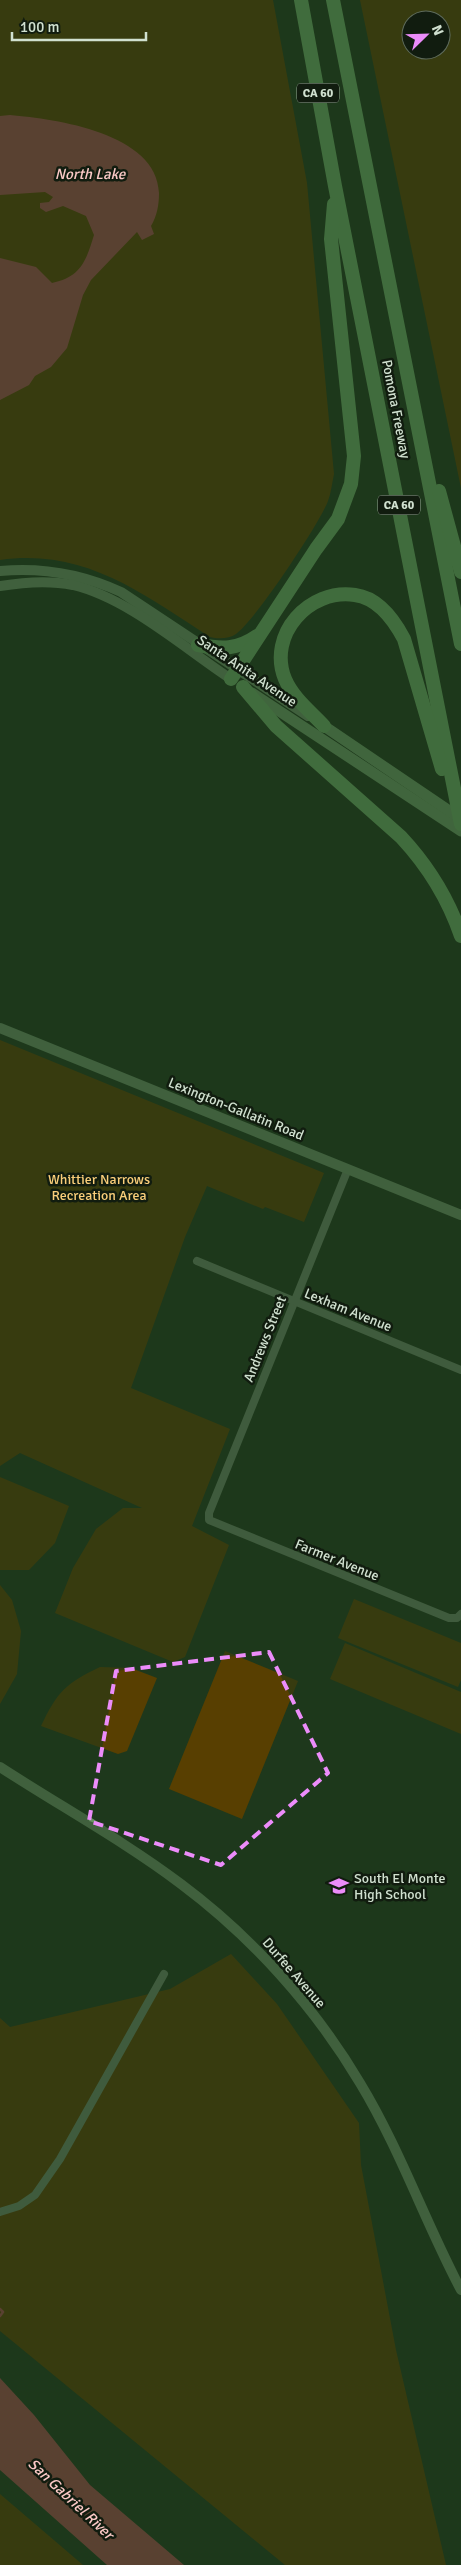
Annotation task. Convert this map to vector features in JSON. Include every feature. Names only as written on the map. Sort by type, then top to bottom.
[{"type":"highway","name":"Pomona Freeway","points":[[301,0],[335,186],[461,824]]},
{"type":"highway","name":"Pomona Freeway","points":[[333,0],[461,644]]},
{"type":"highway","points":[[335,186],[331,239],[354,456],[352,478],[348,496],[338,519],[261,632],[237,679],[276,726],[402,837],[417,854],[440,888],[461,936]]},
{"type":"highway","points":[[404,361],[461,572]]},
{"type":"highway","points":[[324,726],[293,693],[285,678],[282,664],[283,643],[286,631],[303,610],[319,600],[337,595],[355,595],[383,609],[396,623],[404,640],[461,831]]},
{"type":"highway","points":[[198,645],[231,648],[247,643],[261,632]]},
{"type":"main road","name":"Santa Anita Avenue","points":[[0,571],[43,570],[96,581],[121,592],[198,645],[237,679],[324,726],[461,819]]},
{"type":"main road","name":"Santa Anita Avenue","points":[[0,586],[23,582],[48,582],[72,585],[94,592],[140,616],[237,679],[461,831]]},
{"type":"main road","name":"Lexington-Gallatin Road","points":[[0,1028],[461,1215]]},
{"type":"main road","name":"Durfee Avenue","points":[[0,1767],[182,1884],[266,1960],[325,2030],[359,2081],[395,2146],[436,2243],[461,2290]]},
{"type":"street","name":"Andrews Street","points":[[209,1520],[209,1513],[348,1169]]},
{"type":"street","name":"Lexham Avenue","points":[[197,1261],[461,1370]]},
{"type":"street","name":"Farmer Avenue","points":[[209,1520],[449,1618],[459,1616]]},
{"type":"street","points":[[0,2212],[19,2206],[35,2195],[60,2159],[164,1974]]},
{"type":"highlighted area","points":[[269,1652],[328,1773],[221,1865],[89,1821],[116,1671]]},
{"type":"green space","points":[[0,0],[273,0],[307,183],[334,474],[328,501],[300,550],[245,626],[230,637],[210,637],[137,591],[112,578],[86,568],[59,561],[31,558],[0,560]]},
{"type":"green space","points":[[360,0],[461,0],[461,488]]},
{"type":"green space","name":"Whittier Narrows Recreation Area","points":[[0,1040],[324,1173],[304,1222],[265,1207],[263,1209],[207,1186],[185,1237],[131,1388],[230,1429],[192,1526],[229,1545],[185,1657],[173,1662],[55,1613],[73,1568],[96,1529],[123,1508],[142,1508],[20,1453],[0,1466]]},
{"type":"green space","points":[[0,1477],[69,1506],[55,1543],[29,1570],[0,1570]]},
{"type":"green space","points":[[0,1585],[12,1600],[21,1631],[17,1674],[0,1704]]},
{"type":"green space","points":[[354,1599],[461,1643],[461,1680],[458,1687],[338,1638]]},
{"type":"green space","points":[[345,1643],[461,1692],[461,1734],[330,1679]]},
{"type":"green space","points":[[225,1651],[298,1681],[242,1819],[169,1789]]},
{"type":"green space","points":[[100,1667],[131,1668],[157,1678],[127,1751],[118,1754],[41,1726],[52,1705],[64,1690],[79,1678]]},
{"type":"green space","points":[[231,1954],[277,2004],[359,2123],[361,2165],[396,2350],[446,2565],[285,2565],[0,2331],[0,2018],[10,2027],[170,1989]]},
{"type":"green space","points":[[0,2494],[83,2565],[0,2565]]},
{"type":"water","name":"North Lake","points":[[10,115],[52,120],[77,126],[101,133],[123,143],[141,156],[154,173],[159,197],[156,214],[151,226],[154,234],[142,240],[137,232],[91,280],[83,295],[67,348],[51,367],[35,376],[29,385],[0,400],[0,258],[36,267],[52,283],[70,277],[76,272],[85,260],[94,235],[86,216],[63,206],[46,212],[40,208],[40,203],[49,202],[53,197],[45,192],[0,195],[0,116]]},
{"type":"water","name":"San Gabriel River","points":[[0,2378],[34,2415],[90,2485],[184,2565],[107,2565],[0,2470]]},
{"type":"waterway","points":[[0,2309],[3,2312],[0,2316]]},
{"type":"place","name":"South El Monte High School","points":[[339,1886]]}]
